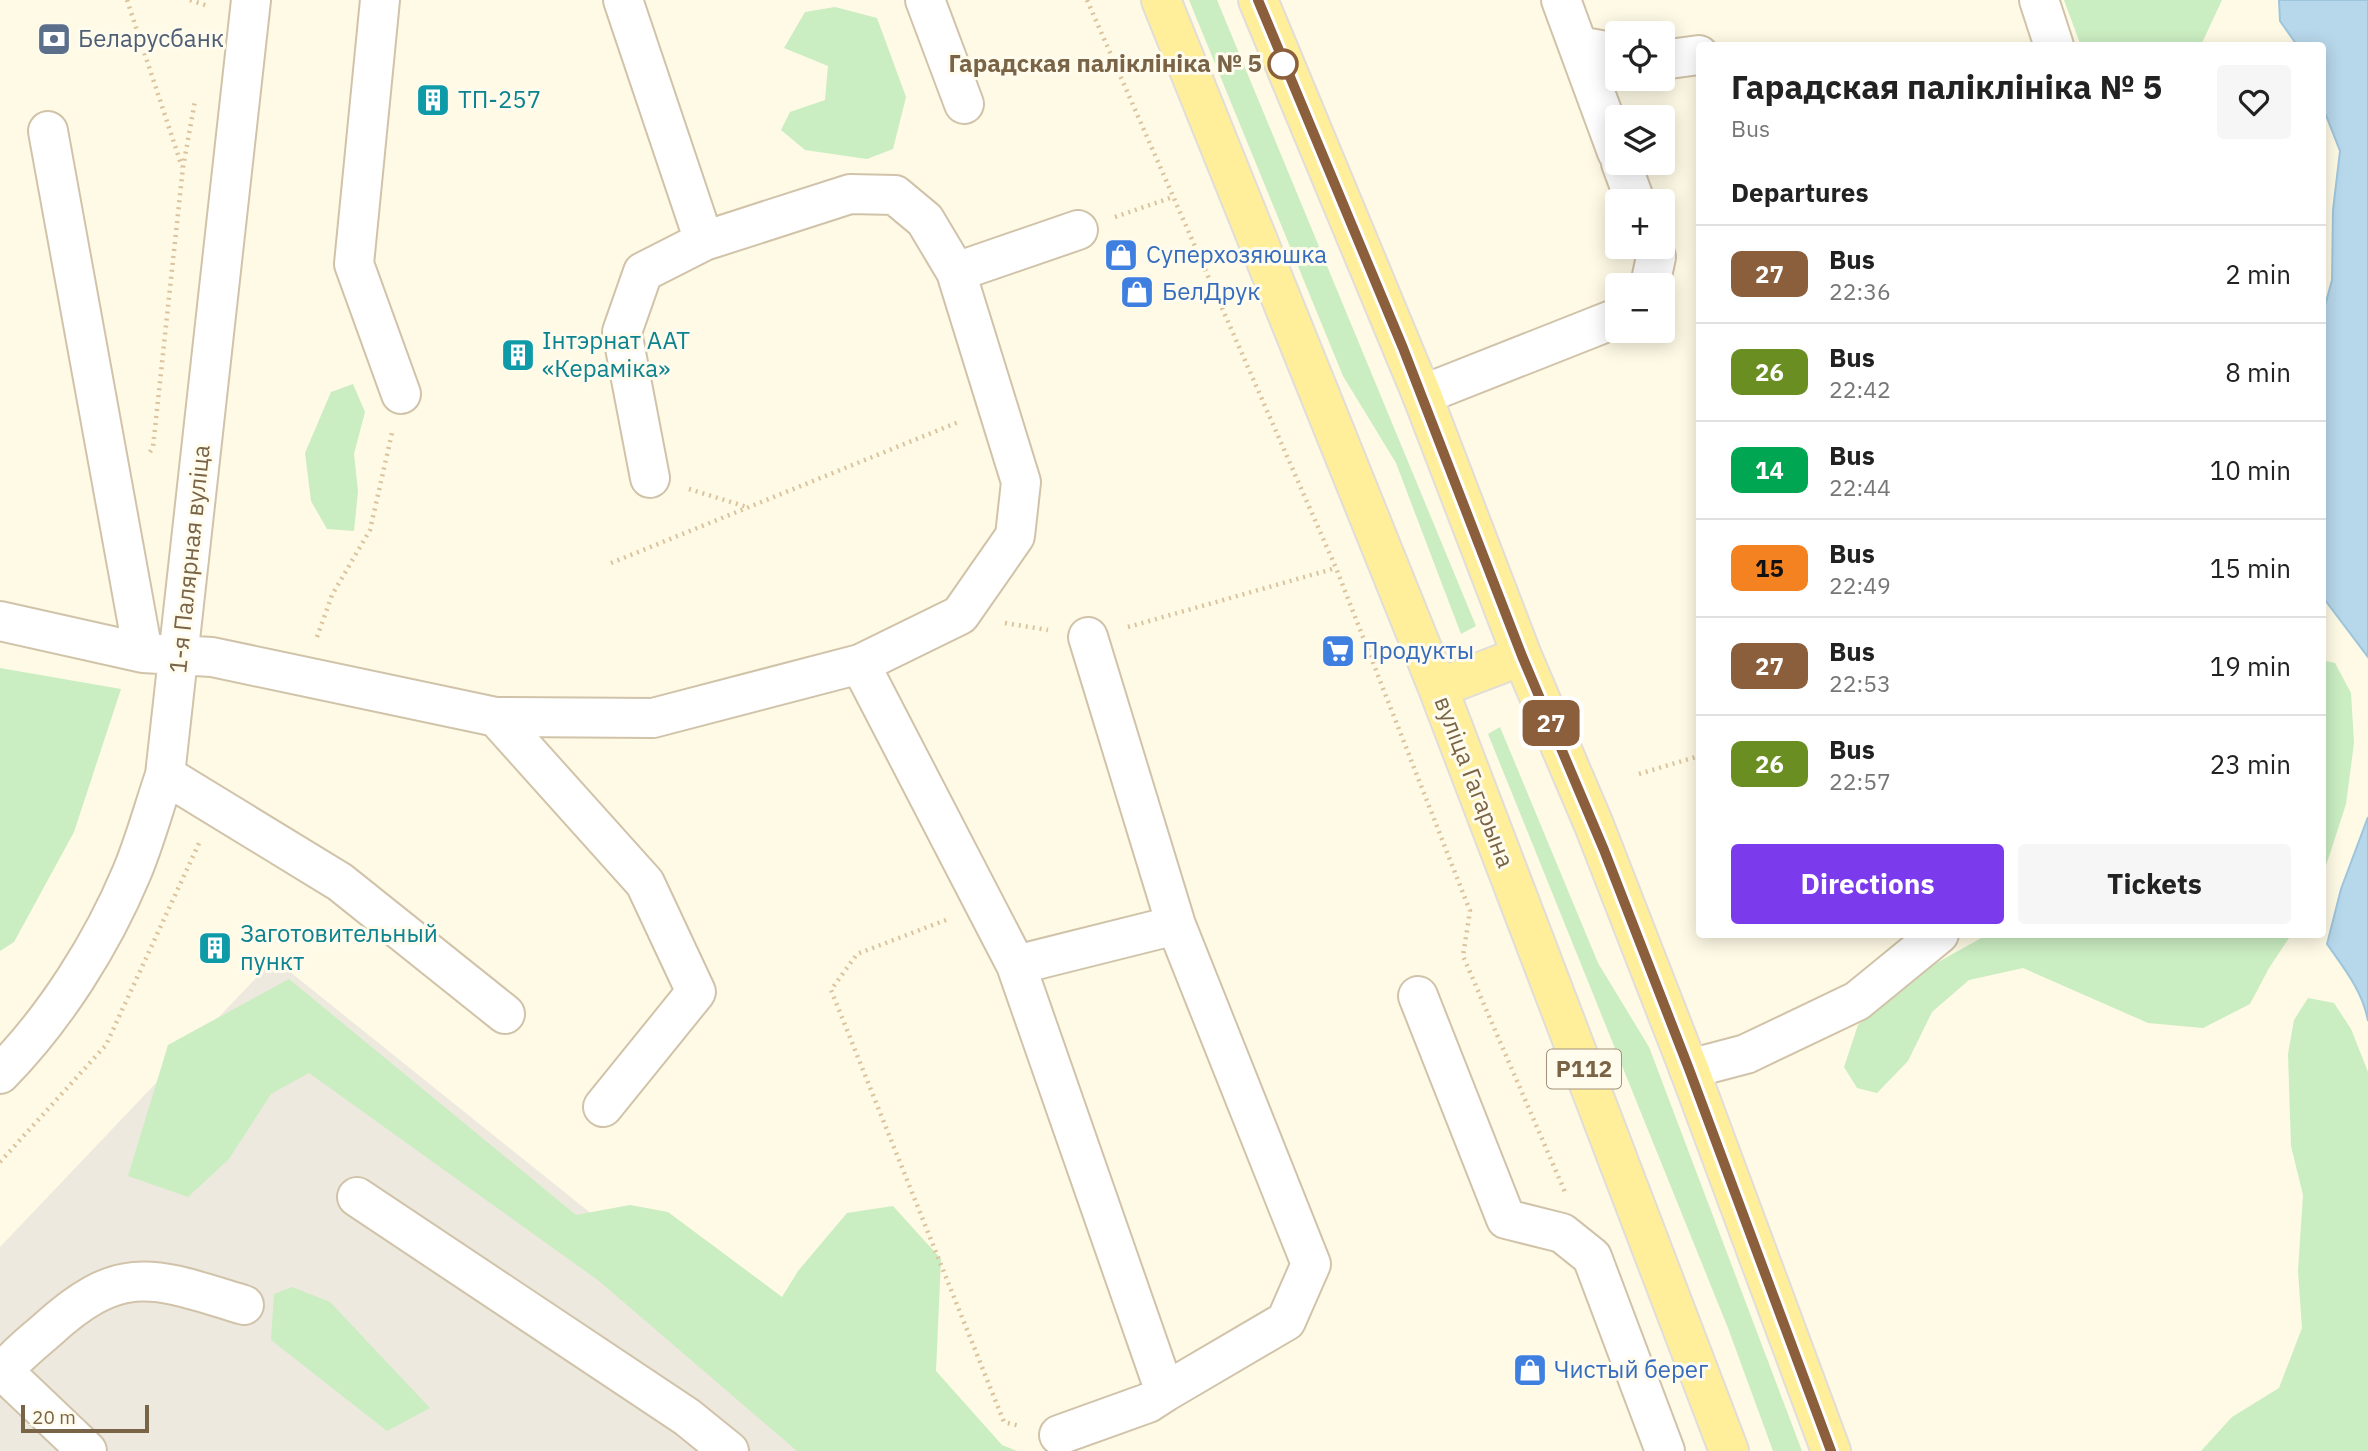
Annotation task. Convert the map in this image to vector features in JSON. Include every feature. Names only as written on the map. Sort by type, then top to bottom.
[{"type":"main road","name":"вуліца Гагарына","points":[[1161,0],[1438,688],[1729,1451]]},
{"type":"main road","points":[[1258,0],[1422,395],[1522,656],[1594,825],[1689,1069],[1831,1451]]},
{"type":"main road","points":[[1438,688],[1522,656]]},
{"type":"street","name":"1-я Палярная вуліца","points":[[0,1074],[21,1052],[90,956],[132,871],[165,775],[161,655],[251,0]]},
{"type":"street","points":[[380,0],[354,264],[401,394]]},
{"type":"street","points":[[624,0],[704,240]]},
{"type":"street","points":[[925,0],[964,104]]},
{"type":"street","points":[[1561,0],[1605,119]]},
{"type":"street","points":[[2039,0],[2053,42]]},
{"type":"street","points":[[1578,46],[1605,50]]},
{"type":"street","points":[[1675,58],[1696,55]]},
{"type":"street","points":[[48,131],[116,507],[161,655]]},
{"type":"street","points":[[0,621],[161,655],[212,657],[496,718],[653,718],[860,664],[960,615],[1015,536],[1021,482],[956,272],[925,220],[895,195],[850,194],[704,240],[643,272],[622,332],[650,478]]},
{"type":"street","points":[[956,272],[1078,230]]},
{"type":"street","points":[[1422,395],[1605,323]]},
{"type":"street","points":[[1059,1435],[1148,1403],[1286,1321],[1311,1265],[1176,925],[1088,637]]},
{"type":"street","points":[[860,664],[1016,965],[1165,1392]]},
{"type":"street","points":[[496,718],[645,883],[696,992],[603,1107]]},
{"type":"street","points":[[165,775],[340,882],[505,1014]]},
{"type":"street","points":[[1016,965],[1176,925]]},
{"type":"street","points":[[1689,1069],[1746,1054],[1857,1001],[1934,938]]},
{"type":"street","points":[[1418,996],[1506,1219],[1562,1233],[1592,1257],[1665,1451]]},
{"type":"street","points":[[358,1197],[687,1418],[729,1451]]},
{"type":"street","points":[[87,1451],[1,1373],[75,1304],[125,1281],[165,1281],[244,1306]]},
{"type":"path","points":[[127,0],[183,167]]},
{"type":"path","points":[[190,0],[212,8],[214,0]]},
{"type":"path","points":[[1087,0],[1336,568],[1470,911],[1463,956],[1568,1200],[1562,1233]]},
{"type":"path","points":[[116,507],[153,447],[183,167],[198,88]]},
{"type":"path","points":[[1078,230],[1173,197]]},
{"type":"path","points":[[302,677],[332,595],[370,530],[401,394]]},
{"type":"path","points":[[611,563],[998,407]]},
{"type":"path","points":[[650,478],[748,507]]},
{"type":"path","points":[[960,615],[1088,637],[1167,618],[1336,568]]},
{"type":"path","points":[[1639,774],[1696,757]]},
{"type":"path","points":[[958,916],[857,954],[831,990],[1004,1422],[1059,1435]]},
{"type":"shaded area","points":[[274,959],[664,1272],[940,1451],[0,1451],[0,1247]]},
{"type":"green space","points":[[1189,0],[1217,0],[1476,626],[1461,634],[1396,463],[1343,376]]},
{"type":"green space","points":[[2064,0],[2222,0],[2202,42],[2080,42]]},
{"type":"green space","points":[[835,7],[877,18],[906,97],[893,149],[867,159],[805,150],[781,130],[790,112],[825,100],[828,66],[784,48],[805,12]]},
{"type":"green space","points":[[353,384],[365,412],[354,454],[358,491],[354,531],[327,529],[311,501],[305,453],[331,392]]},
{"type":"green space","points":[[2326,661],[2335,663],[2351,693],[2354,743],[2346,804],[2326,866]]},
{"type":"green space","points":[[0,668],[121,689],[74,832],[14,942],[0,951]]},
{"type":"green space","points":[[1500,727],[1598,963],[1649,1047],[1802,1451],[1773,1451],[1728,1328],[1488,734]]},
{"type":"green space","points":[[1981,938],[2289,938],[2250,1004],[2203,1028],[2148,1023],[2023,968],[1969,980],[1932,1012],[1908,1061],[1877,1093],[1857,1088],[1844,1067],[1858,1025],[1908,979]]},
{"type":"green space","points":[[289,979],[576,1215],[630,1205],[668,1212],[782,1297],[798,1271],[847,1213],[893,1206],[941,1259],[936,1371],[1002,1445],[1017,1451],[797,1451],[599,1281],[309,1073],[271,1094],[229,1159],[188,1197],[128,1176],[168,1045]]},
{"type":"green space","points":[[2308,998],[2334,1003],[2351,1029],[2368,1072],[2368,1451],[2201,1451],[2232,1417],[2279,1388],[2302,1328],[2298,1271],[2303,1195],[2291,1146],[2288,1054],[2294,1020]]},
{"type":"green space","points":[[292,1287],[330,1302],[430,1408],[387,1431],[271,1340],[274,1294]]},
{"type":"water","points":[[2279,0],[2368,0],[2368,657],[2326,601],[2326,302],[2332,280],[2333,210],[2340,151],[2326,115],[2326,42],[2295,42],[2280,21]]},
{"type":"water","points":[[2368,817],[2368,1021],[2357,990],[2327,944],[2341,889]]},
{"type":"bus line","name":"27","points":[[1258,0],[1403,348],[1522,656],[1604,850],[1689,1069],[1831,1451]]},
{"type":"place","name":"Беларусбанк","points":[[54,39]]},
{"type":"place","name":"Гарадская паліклініка № 5","points":[[1283,64]]},
{"type":"place","name":"ТП-257","points":[[433,100]]},
{"type":"place","name":"Суперхозяюшка","points":[[1121,255]]},
{"type":"place","name":"БелДрук","points":[[1137,292]]},
{"type":"place","name":"Інтэрнат ААТ «Кераміка»","points":[[518,355]]},
{"type":"place","name":"Продукты","points":[[1338,651]]},
{"type":"place","name":"Заготовительный пункт","points":[[215,948]]},
{"type":"place","name":"Чистый берег","points":[[1530,1370]]}]
